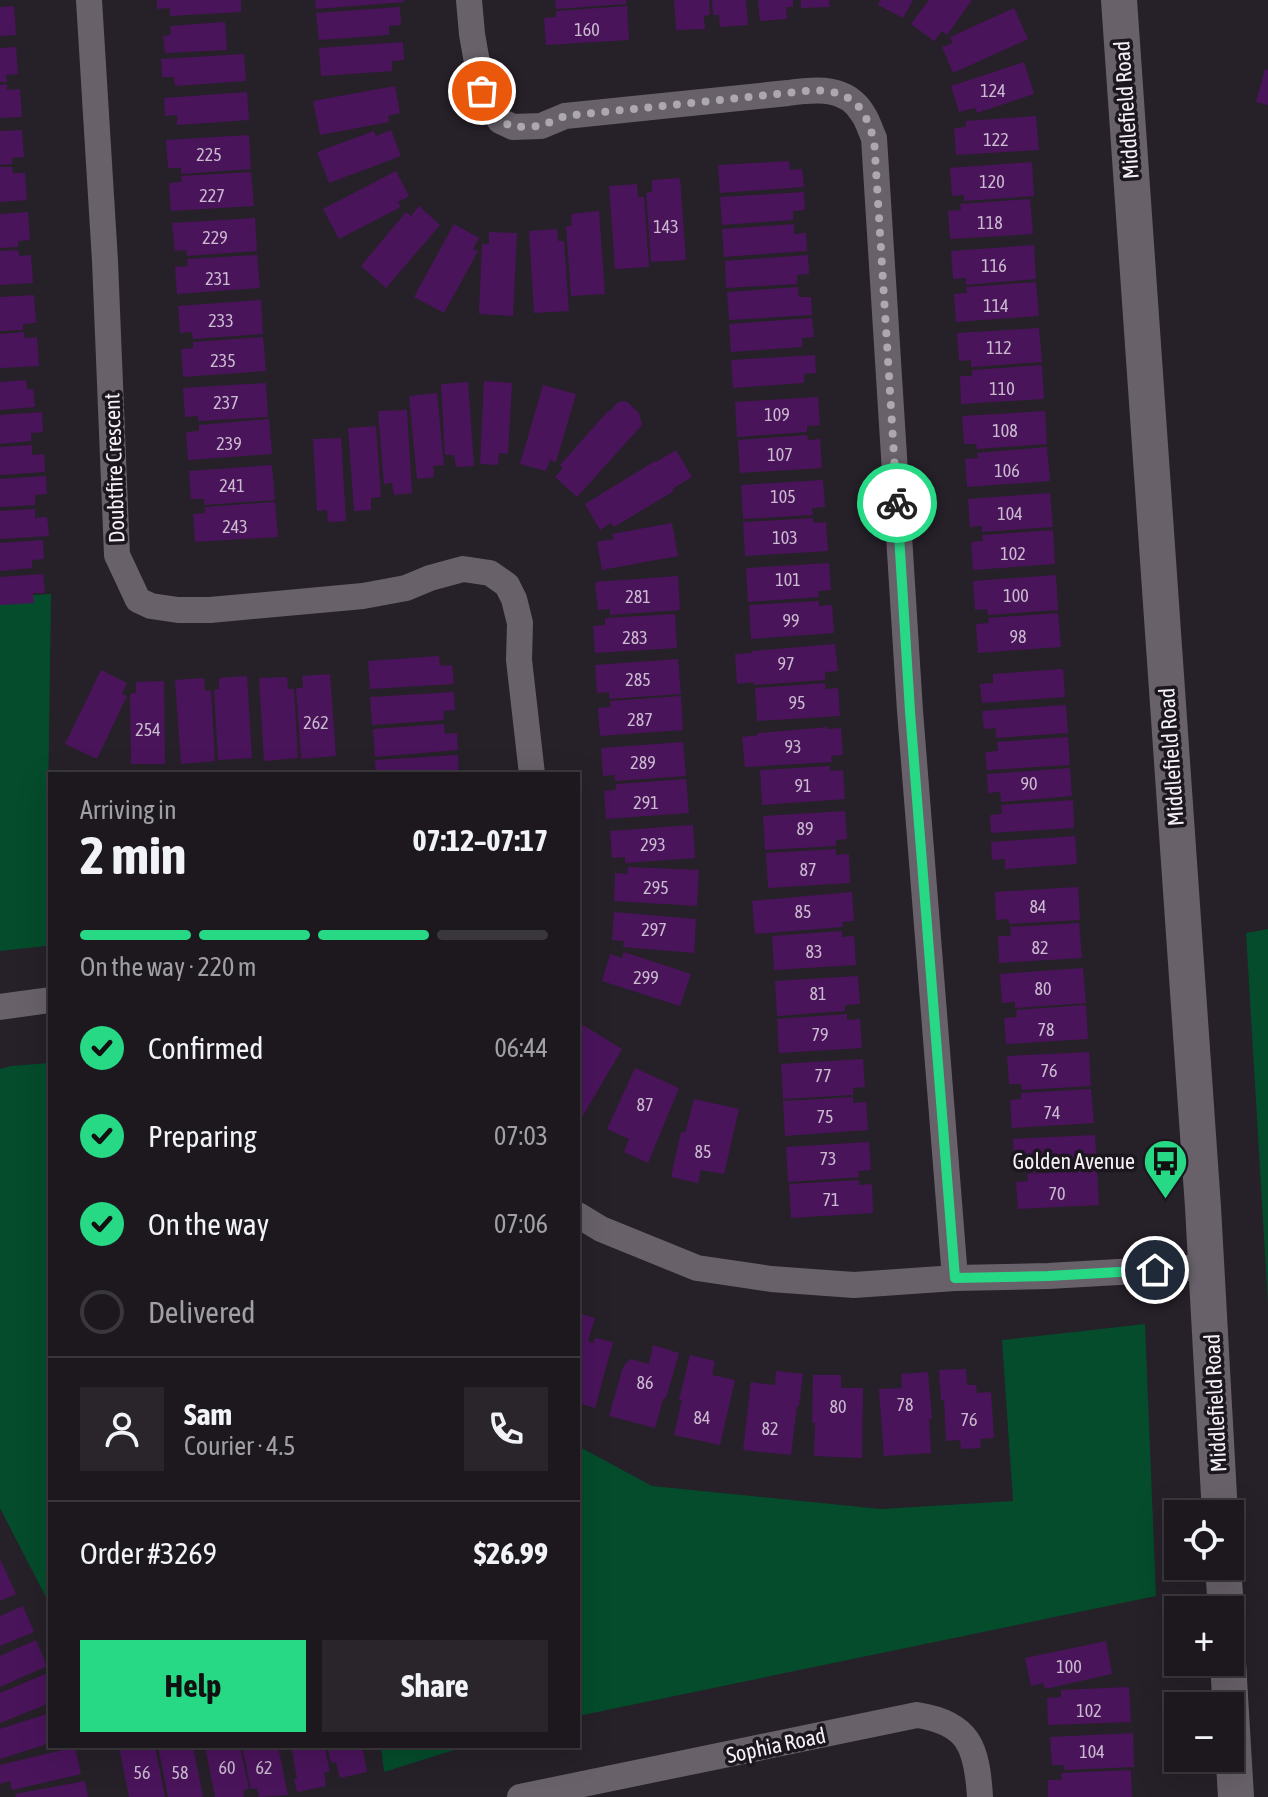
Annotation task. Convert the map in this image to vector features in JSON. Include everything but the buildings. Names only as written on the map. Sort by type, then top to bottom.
[{"type":"main road","name":"Middlefield Road","points":[[1119,0],[1207,1267],[1219,1500]]},
{"type":"main road","points":[[1229,1676],[1236,1797]]},
{"type":"street","name":"Doubtfire Crescent","points":[[89,0],[117,555],[138,600],[151,606],[178,610],[210,610],[363,596],[406,588],[463,569],[490,573],[507,585],[520,623],[519,660],[532,772]]},
{"type":"street","points":[[469,0],[482,91],[500,121],[513,127],[541,126],[565,116],[817,89],[835,91],[856,103],[874,138],[910,711],[955,1278]]},
{"type":"street","points":[[0,1007],[48,1000]]},
{"type":"street","points":[[580,1216],[601,1229],[697,1268],[771,1279],[854,1285],[1207,1267]]},
{"type":"street","name":"Sophia Road","points":[[520,1797],[917,1715],[939,1718],[960,1731],[968,1741],[980,1797]]},
{"type":"green space","points":[[51,594],[46,946],[0,951],[0,597]]},
{"type":"green space","points":[[1268,929],[1268,1304],[1246,933]]},
{"type":"green space","points":[[48,1063],[48,1601],[0,1508],[0,1069]]},
{"type":"green space","points":[[1145,1324],[1156,1596],[580,1716],[580,1447],[652,1486],[881,1509],[1013,1501],[1002,1340]]},
{"type":"green space","points":[[381,1748],[461,1748],[384,1772]]},
{"type":"way so far","points":[[482,91],[500,121],[513,127],[541,126],[565,116],[817,89],[835,91],[856,103],[874,138],[897,503]]},
{"type":"place","name":"Golden Avenue","points":[[1166,1200]]},
{"type":"route","points":[[897,503],[910,711],[955,1278],[1155,1270]]}]
